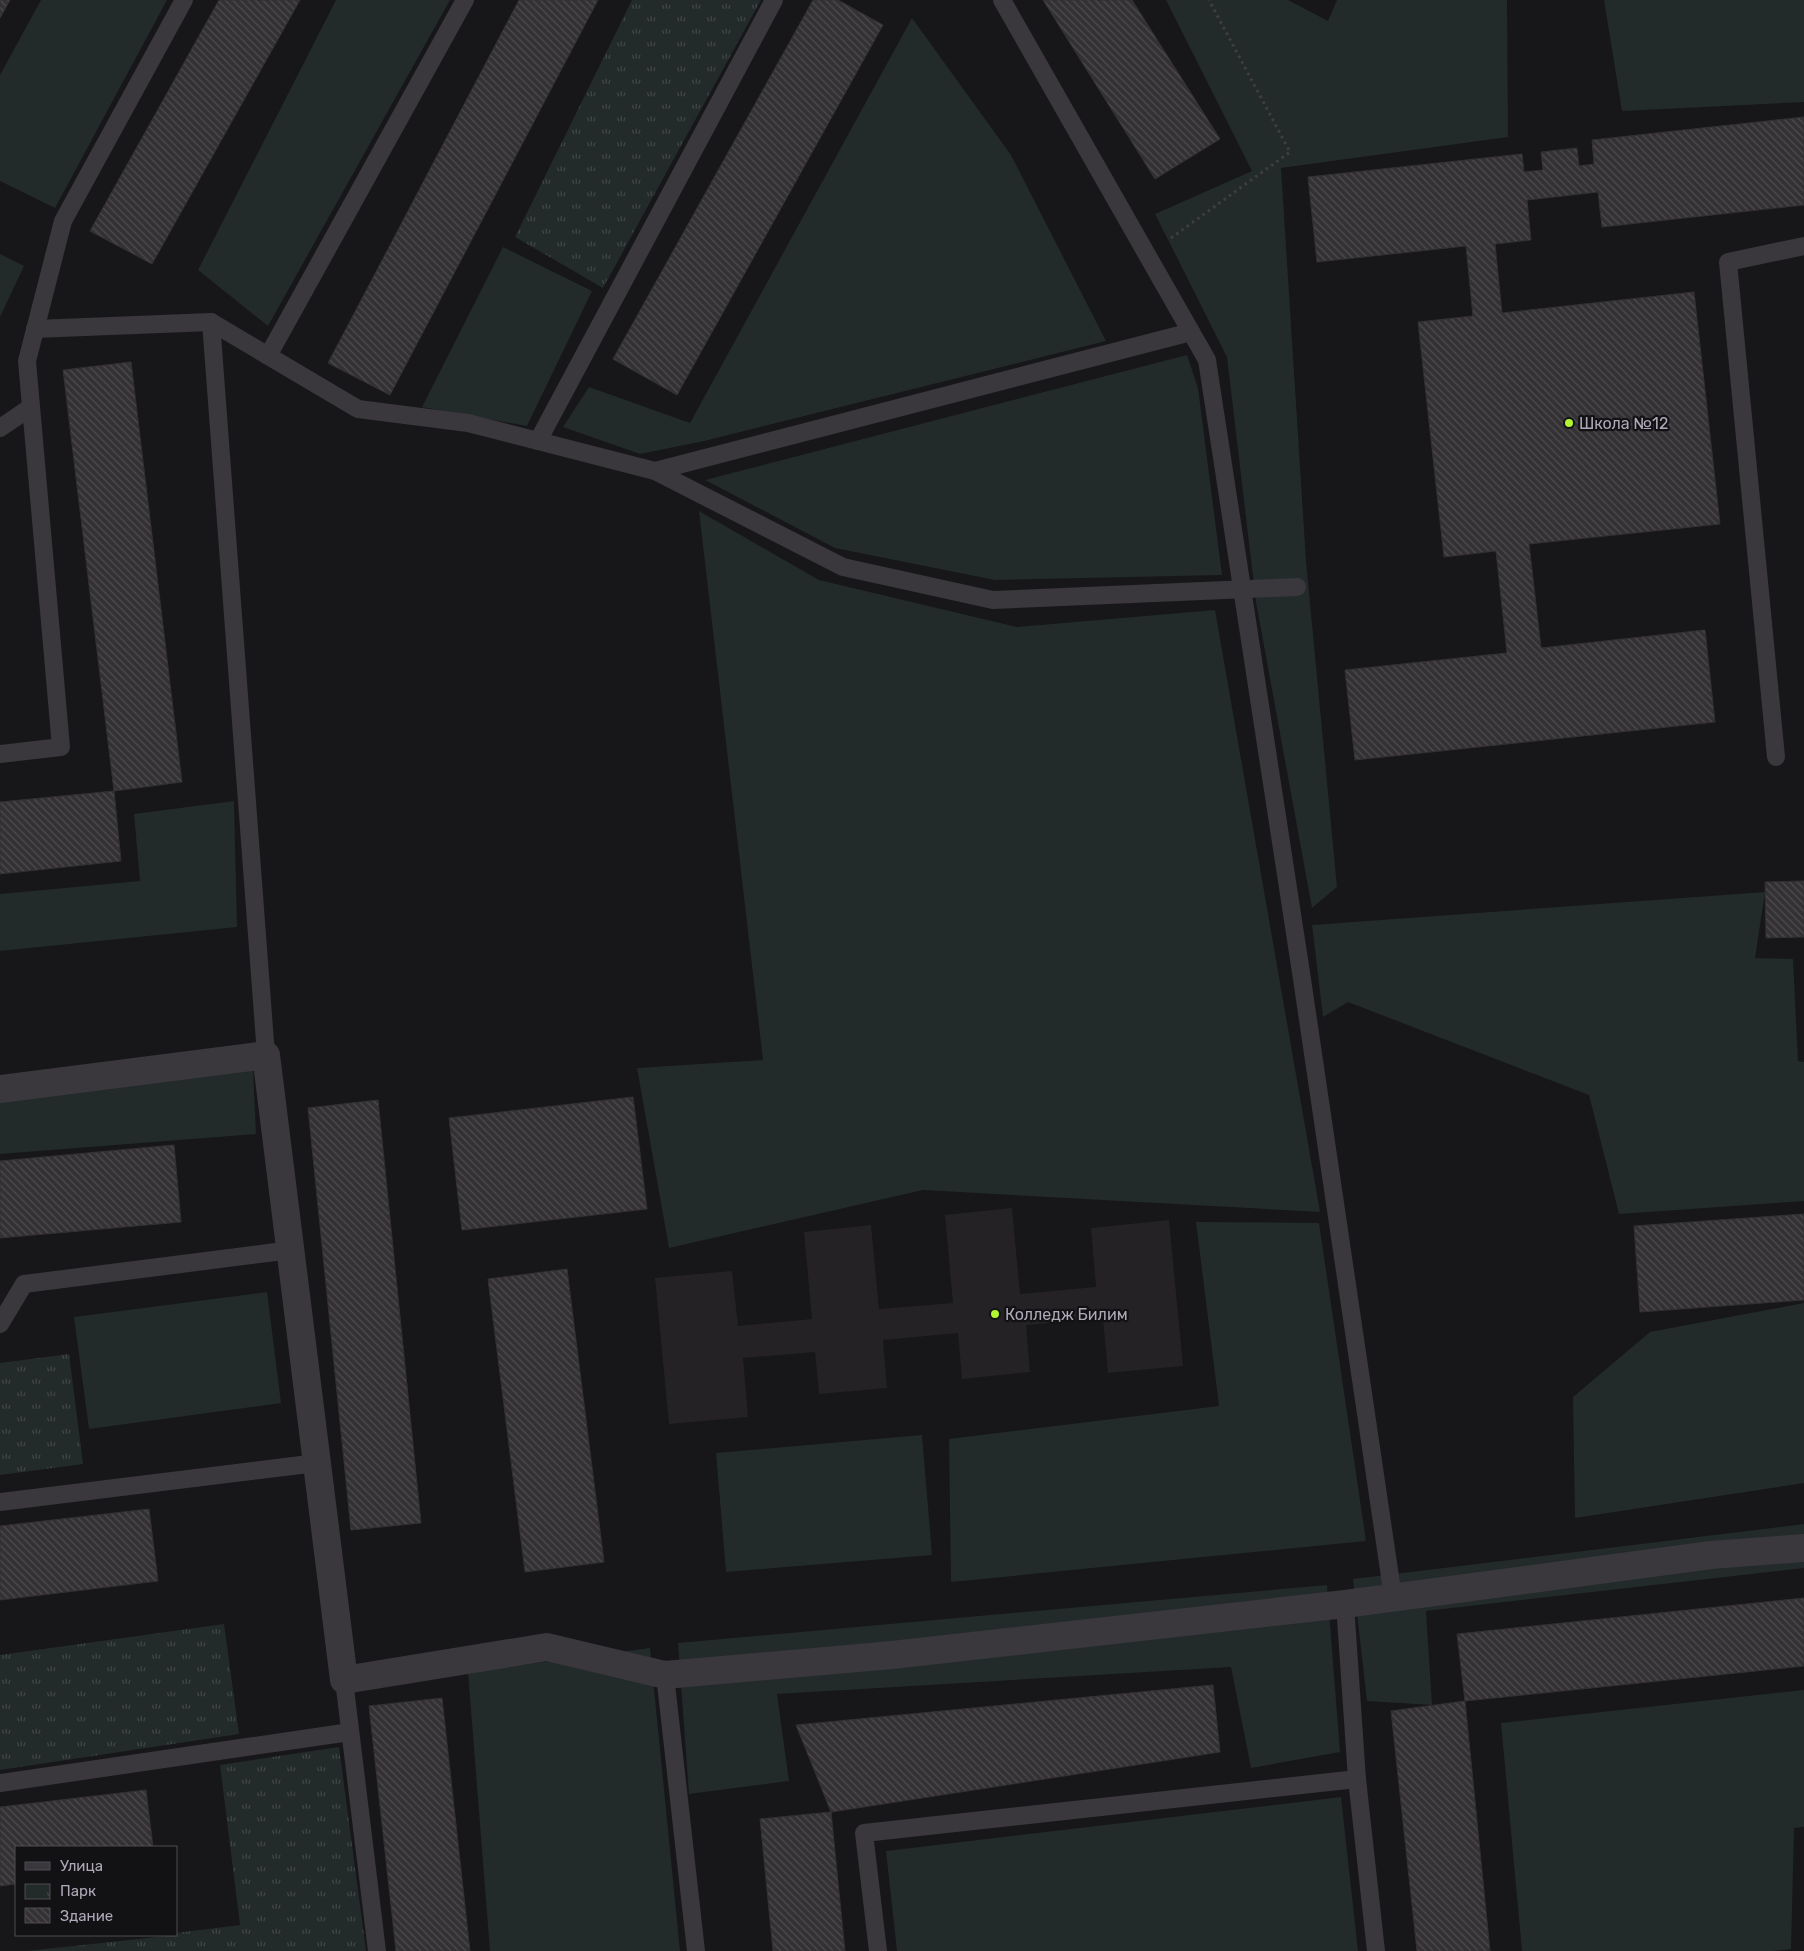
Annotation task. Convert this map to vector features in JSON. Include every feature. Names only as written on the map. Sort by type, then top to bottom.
[{"type":"street","points":[[0,1089],[266,1055],[344,1680],[547,1647],[665,1675],[892,1655],[1345,1604],[1711,1555],[1804,1548]]},
{"type":"lane","points":[[0,754],[61,747],[27,361],[63,221],[184,0]]},
{"type":"lane","points":[[268,356],[465,0]]},
{"type":"lane","points":[[538,441],[774,0]]},
{"type":"lane","points":[[1002,0],[1207,360],[1303,988],[1393,1597]]},
{"type":"lane","points":[[1776,757],[1728,262],[1804,246]]},
{"type":"lane","points":[[35,329],[211,322],[358,409],[468,423],[655,472],[843,567],[993,600],[1297,587]]},
{"type":"lane","points":[[211,322],[266,1055]]},
{"type":"lane","points":[[655,472],[1191,332]]},
{"type":"lane","points":[[0,428],[31,407]]},
{"type":"lane","points":[[0,1324],[24,1284],[290,1250]]},
{"type":"lane","points":[[0,1502],[317,1463]]},
{"type":"lane","points":[[1345,1604],[1358,1780],[1376,1951]]},
{"type":"lane","points":[[665,1675],[696,1951]]},
{"type":"lane","points":[[344,1680],[377,1951]]},
{"type":"lane","points":[[0,1783],[350,1732]]},
{"type":"lane","points":[[878,1951],[864,1833],[1358,1780]]},
{"type":"path","points":[[1147,256],[1290,152],[1209,0]]},
{"type":"shaded area","name":"Колледж Билим","points":[[1012,1208],[1020,1294],[1096,1287],[1091,1228],[1169,1220],[1183,1366],[1108,1373],[1103,1318],[1026,1325],[1030,1372],[962,1379],[958,1333],[883,1340],[887,1388],[819,1394],[815,1352],[743,1358],[748,1417],[669,1424],[655,1278],[732,1271],[738,1326],[812,1319],[804,1232],[871,1225],[879,1309],[953,1303],[945,1215]]},
{"type":"green space","points":[[41,0],[167,0],[55,208],[0,181],[0,75]]},
{"type":"green space","points":[[336,0],[450,0],[268,326],[198,270]]},
{"type":"green space","points":[[632,0],[761,0],[603,288],[515,237]]},
{"type":"green space","points":[[1166,0],[1288,0],[1328,21],[1337,0],[1507,0],[1508,137],[1281,168],[1306,561],[1337,887],[1312,908],[1256,602],[1227,357],[1155,214],[1252,171]]},
{"type":"green space","points":[[1604,0],[1804,0],[1804,102],[1622,111]]},
{"type":"green space","points":[[912,18],[1011,155],[1106,341],[704,441],[640,454],[563,427],[589,387],[690,423]]},
{"type":"green space","points":[[503,247],[592,291],[527,426],[422,407]]},
{"type":"green space","points":[[0,254],[24,266],[0,317]]},
{"type":"green space","points":[[1187,355],[1198,388],[1222,575],[995,580],[835,548],[705,480]]},
{"type":"green space","points":[[699,511],[819,580],[1017,627],[1215,610],[1320,1212],[923,1190],[669,1248],[637,1068],[763,1060]]},
{"type":"green space","points":[[234,801],[237,927],[0,951],[0,894],[140,881],[134,814]]},
{"type":"green space","points":[[1765,892],[1755,958],[1793,959],[1798,1061],[1804,1062],[1804,1201],[1619,1214],[1589,1095],[1348,1002],[1323,1017],[1312,925]]},
{"type":"green space","points":[[253,1070],[256,1134],[0,1154],[0,1100]]},
{"type":"green space","points":[[1196,1222],[1319,1223],[1366,1541],[951,1582],[949,1439],[1219,1406]]},
{"type":"green space","points":[[267,1292],[281,1403],[89,1429],[74,1317]]},
{"type":"green space","points":[[1804,1303],[1804,1483],[1575,1518],[1573,1397],[1650,1332]]},
{"type":"green space","points":[[69,1354],[83,1464],[0,1475],[0,1363]]},
{"type":"green space","points":[[922,1435],[932,1555],[726,1572],[716,1453]]},
{"type":"green space","points":[[1804,1524],[1804,1568],[1426,1611],[1432,1705],[1367,1701],[1353,1579]]},
{"type":"green space","points":[[1327,1585],[1340,1752],[1251,1768],[1231,1667],[777,1694],[789,1781],[689,1794],[678,1643]]},
{"type":"green space","points":[[224,1624],[239,1734],[0,1770],[0,1655]]},
{"type":"green space","points":[[650,1648],[680,1951],[490,1951],[468,1672]]},
{"type":"green space","points":[[1804,1690],[1804,1827],[1794,1828],[1791,1949],[1774,1951],[1522,1951],[1501,1723]]},
{"type":"green space","points":[[339,1747],[366,1951],[27,1951],[178,1936],[178,1933],[240,1925],[220,1765]]},
{"type":"green space","points":[[1341,1797],[1358,1951],[897,1951],[886,1851]]},
{"type":"building","points":[[0,0],[10,0],[0,18]]},
{"type":"building","points":[[219,0],[300,0],[152,264],[90,231]]},
{"type":"building","points":[[519,0],[598,0],[390,395],[328,363]]},
{"type":"building","points":[[813,0],[838,0],[883,25],[677,395],[613,359]]},
{"type":"building","points":[[1043,0],[1132,0],[1220,139],[1155,179]]},
{"type":"building","name":"Школа №12","points":[[1804,117],[1804,205],[1602,227],[1598,192],[1527,200],[1531,240],[1495,244],[1502,313],[1694,292],[1720,524],[1529,544],[1541,648],[1705,630],[1715,722],[1355,760],[1345,670],[1507,653],[1496,551],[1444,557],[1418,322],[1473,316],[1466,246],[1317,262],[1308,177],[1522,154],[1524,172],[1543,170],[1541,152],[1577,148],[1579,166],[1594,164],[1592,140]]},
{"type":"building","points":[[131,362],[182,782],[114,791],[63,370]]},
{"type":"building","points":[[114,791],[121,861],[0,874],[0,802]]},
{"type":"building","points":[[1804,881],[1804,937],[1766,938],[1765,882]]},
{"type":"building","points":[[633,1097],[647,1209],[462,1230],[449,1118]]},
{"type":"building","points":[[378,1100],[421,1523],[351,1530],[308,1108]]},
{"type":"building","points":[[174,1145],[181,1222],[0,1238],[0,1161]]},
{"type":"building","points":[[1804,1214],[1804,1300],[1640,1312],[1634,1226]]},
{"type":"building","points":[[567,1269],[604,1562],[525,1572],[488,1279]]},
{"type":"building","points":[[149,1509],[158,1581],[0,1600],[0,1526]]},
{"type":"building","points":[[1804,1598],[1804,1666],[1465,1701],[1457,1634]]},
{"type":"building","points":[[1213,1685],[1220,1752],[831,1812],[796,1725]]},
{"type":"building","points":[[442,1698],[470,1951],[396,1951],[369,1706]]},
{"type":"building","points":[[1465,1701],[1490,1951],[1417,1951],[1391,1711]]},
{"type":"building","points":[[146,1790],[153,1846],[15,1846],[15,1884],[0,1886],[0,1807]]},
{"type":"building","points":[[831,1812],[845,1951],[773,1951],[760,1819]]},
{"type":"place","name":"Школа №12","points":[[1569,423]]},
{"type":"place","name":"Колледж Билим","points":[[995,1314]]}]
